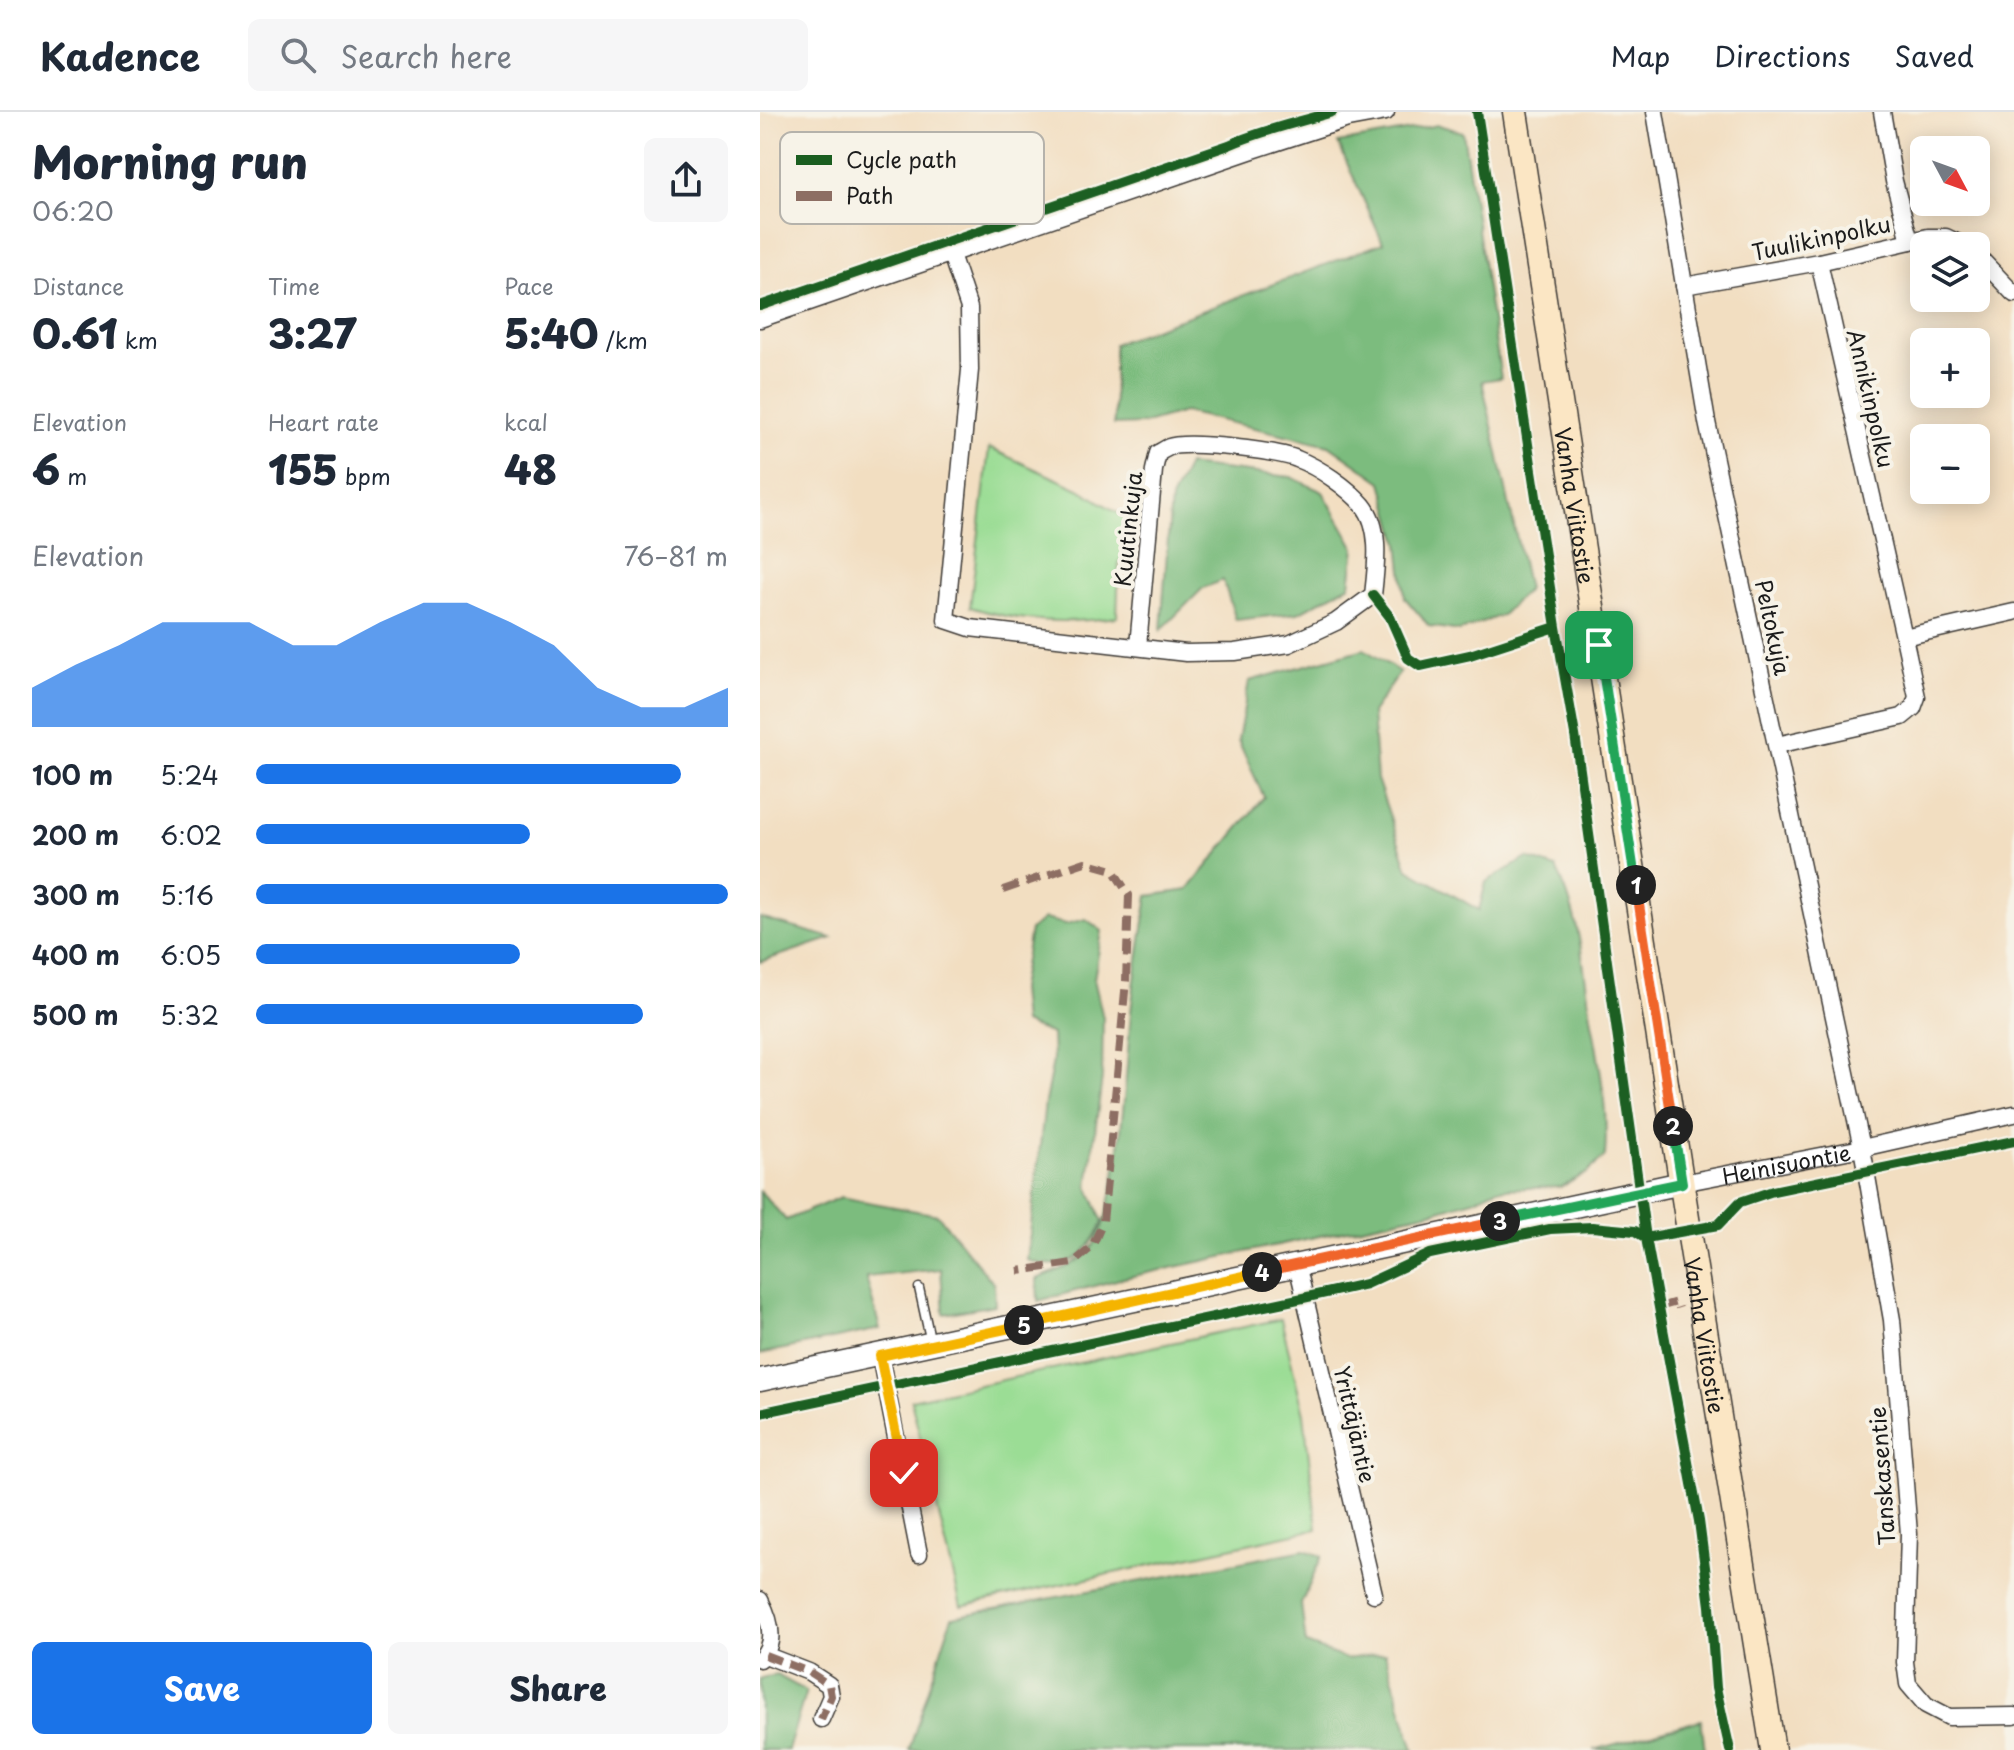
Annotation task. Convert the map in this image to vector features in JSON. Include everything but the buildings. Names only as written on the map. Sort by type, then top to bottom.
[{"type":"main road","name":"Vanha Viitostie","points":[[1515,112],[1773,1750]]},
{"type":"street","points":[[1044,219],[1348,115],[1386,112]]},
{"type":"street","name":"Peltokuja","points":[[1655,112],[1707,422],[1862,1148]]},
{"type":"street","points":[[1882,112],[1894,181],[1910,241]]},
{"type":"street","points":[[760,319],[1029,224]]},
{"type":"street","name":"Tuulikinpolku","points":[[1684,286],[1819,262],[1910,241]]},
{"type":"street","name":"Kuutinkuja","points":[[950,251],[969,308],[970,370],[946,620],[970,628],[1186,653],[1235,652],[1289,644],[1336,622],[1373,595],[1377,562],[1374,532],[1364,507],[1331,478],[1296,458],[1260,451],[1193,445],[1170,446],[1158,453],[1138,646]]},
{"type":"street","name":"Annikinpolku","points":[[1777,745],[1902,717],[1913,708],[1917,697],[1819,262]]},
{"type":"street","points":[[1990,269],[2014,294]]},
{"type":"street","points":[[1904,637],[2014,612]]},
{"type":"street","name":"Heinisuontie","points":[[760,1380],[2014,1114]]},
{"type":"street","name":"Tanskasentie","points":[[1862,1148],[1892,1320],[1909,1534],[1905,1662],[1908,1684],[1926,1705],[1949,1717],[2014,1716]]},
{"type":"street","name":"Yrittäjäntie","points":[[1297,1264],[1374,1594]]},
{"type":"street","points":[[880,1356],[919,1554]]},
{"type":"street","points":[[760,1600],[767,1613],[771,1638],[762,1657],[809,1672],[829,1685],[831,1696],[821,1719]]},
{"type":"lane","points":[[919,1288],[931,1344]]},
{"type":"green space","points":[[1438,125],[1463,132],[1501,378],[1482,381],[1528,589],[1502,615],[1460,631],[1429,626],[1405,598],[1399,543],[1382,482],[1329,445],[1184,412],[1142,424],[1114,425],[1114,344],[1383,243],[1338,143]]},
{"type":"green space","points":[[989,448],[1079,489],[1126,518],[1127,552],[1119,562],[1117,617],[1043,620],[1006,616],[970,607]]},
{"type":"green space","points":[[1188,465],[1291,477],[1323,492],[1355,548],[1350,585],[1298,613],[1236,620],[1223,580],[1203,588],[1161,630],[1171,499]]},
{"type":"green space","points":[[1364,649],[1400,672],[1372,713],[1377,779],[1408,869],[1479,910],[1486,882],[1527,858],[1556,868],[1576,922],[1583,959],[1606,1121],[1605,1156],[1587,1173],[1561,1187],[1497,1189],[1436,1211],[1124,1278],[1038,1301],[1037,1279],[1072,1264],[1090,1250],[1109,1205],[1148,896],[1188,890],[1264,797],[1238,740],[1249,681]]},
{"type":"green space","points":[[760,918],[832,938],[760,962]]},
{"type":"green space","points":[[1044,919],[1066,924],[1086,919],[1102,931],[1094,979],[1103,1018],[1102,1078],[1088,1186],[1103,1222],[1082,1253],[1074,1259],[1053,1265],[1027,1260],[1045,1102],[1053,1061],[1052,1034],[1023,1023],[1020,989],[1030,930]]},
{"type":"green space","points":[[760,1191],[786,1220],[841,1197],[938,1215],[994,1284],[995,1305],[944,1314],[941,1269],[866,1277],[880,1329],[760,1354]]},
{"type":"green space","points":[[1281,1319],[1304,1414],[1317,1529],[961,1606],[911,1400]]},
{"type":"green space","points":[[1304,1550],[1322,1556],[1301,1604],[1306,1644],[1346,1659],[1385,1653],[1414,1750],[909,1750],[952,1617]]},
{"type":"green space","points":[[775,1674],[806,1691],[788,1750],[760,1750],[760,1680]]},
{"type":"green space","points":[[1701,1720],[1705,1750],[1594,1750]]},
{"type":"marked path","points":[[1003,890],[1085,862],[1113,870],[1129,895],[1126,981],[1103,1222],[1092,1247],[1073,1263],[1018,1271]]},
{"type":"marked path","points":[[1659,1307],[1677,1302],[1679,1308]]},
{"type":"marked path","points":[[765,1655],[809,1672],[829,1685],[831,1696],[821,1719]]},
{"type":"cycle path","points":[[1044,209],[1254,135],[1332,112]]},
{"type":"cycle path","points":[[1477,112],[1575,735],[1646,1238],[1699,1521],[1716,1688],[1730,1750]]},
{"type":"cycle path","points":[[760,306],[999,224]]},
{"type":"cycle path","points":[[1373,595],[1390,617],[1408,658],[1420,666],[1470,655],[1556,627]]},
{"type":"cycle path","points":[[760,1413],[1366,1284],[1430,1254],[1550,1229],[1592,1227],[1635,1231],[1646,1238],[1718,1225],[1740,1202],[1773,1191],[2014,1141]]},
{"type":"route","points":[[904,1473],[880,1356],[1682,1183],[1599,645]]}]
